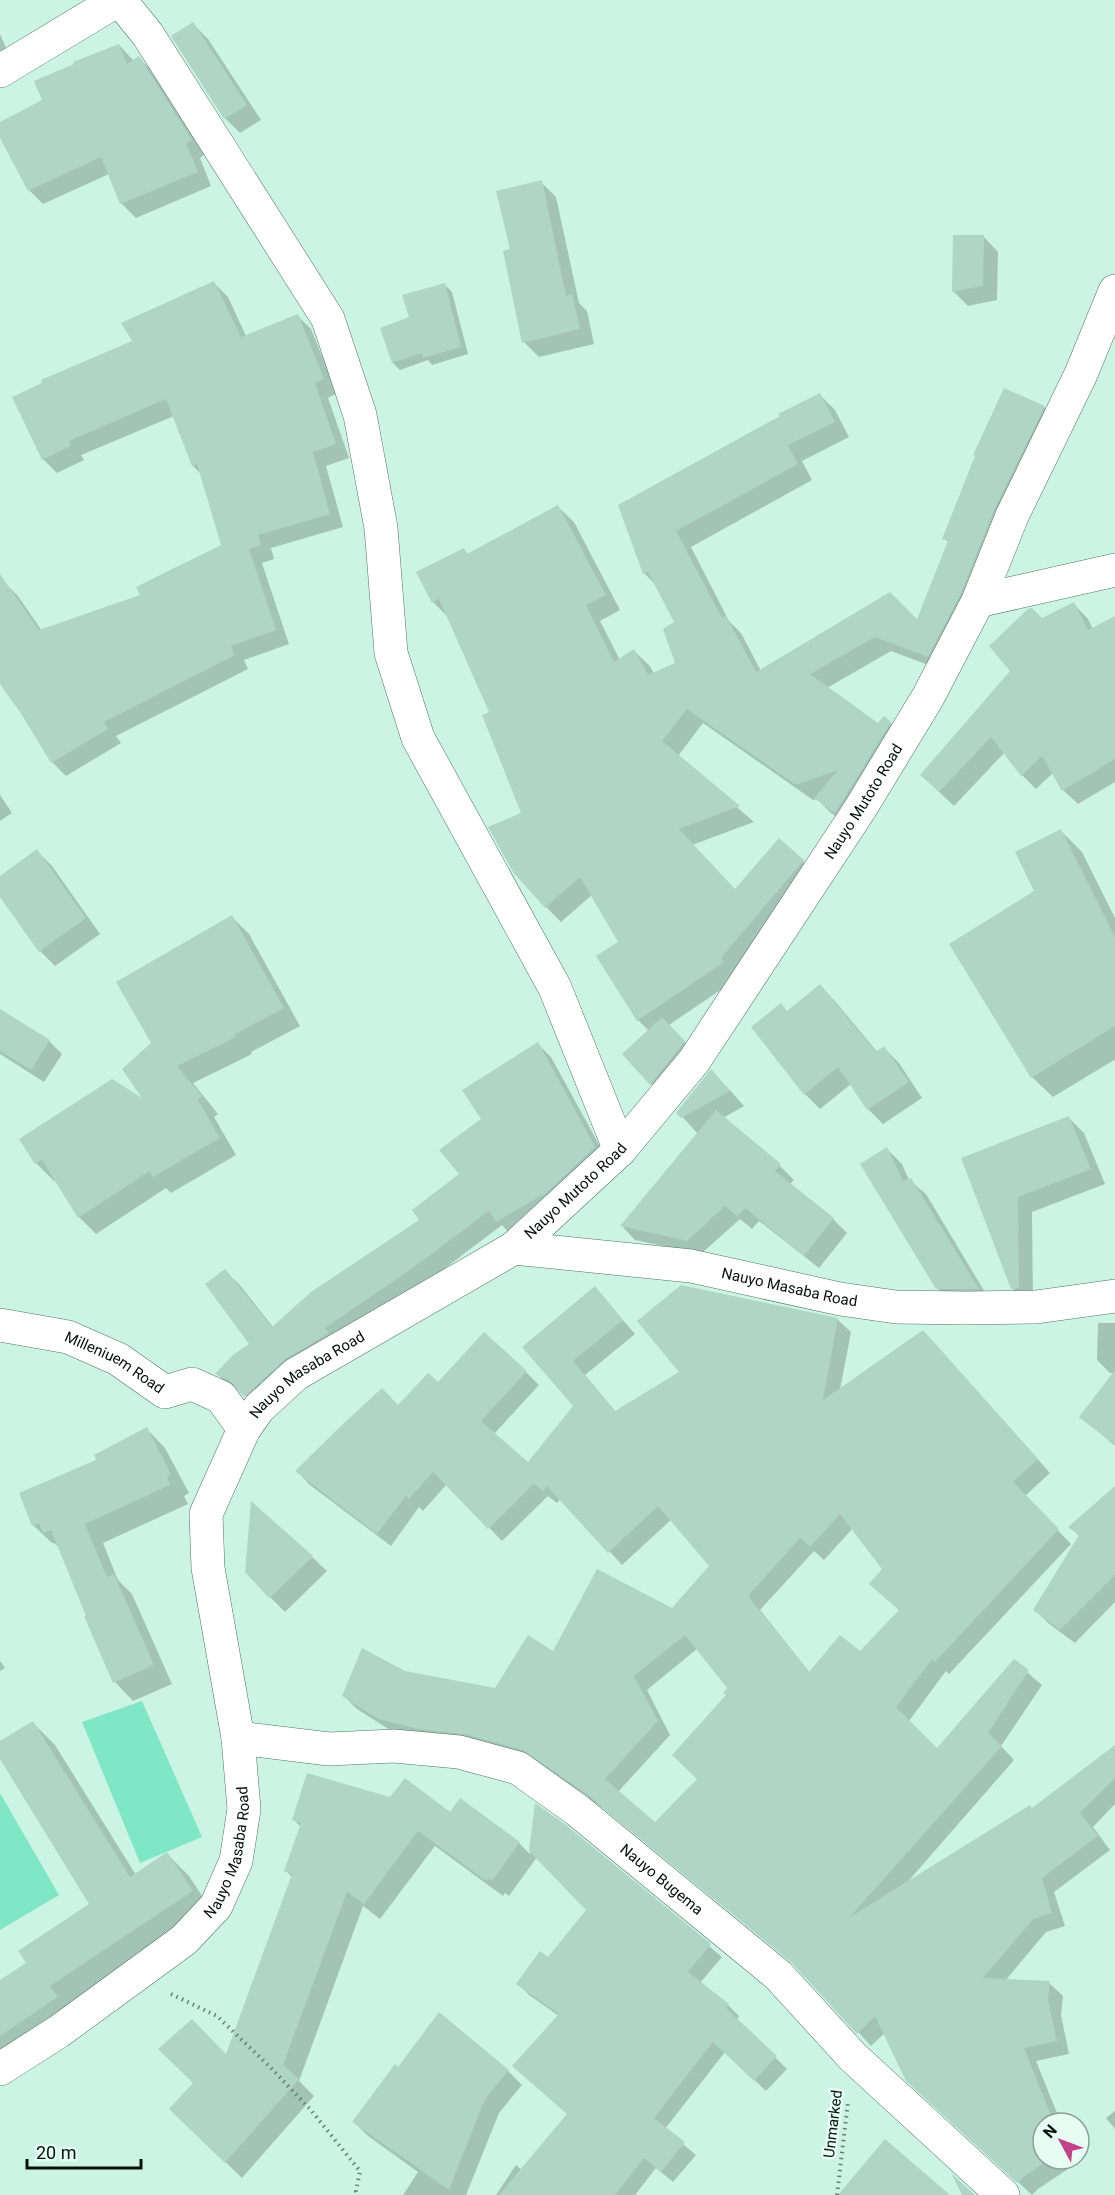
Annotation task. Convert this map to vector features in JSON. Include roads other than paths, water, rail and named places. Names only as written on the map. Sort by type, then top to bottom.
[{"type":"street","points":[[0,71],[116,1],[123,4],[148,35],[328,319],[360,415],[381,528],[391,653],[418,738],[555,988],[620,1150]]},
{"type":"street","name":"Nauyo Mutoto Road","points":[[514,1248],[620,1150],[694,1061],[860,809],[927,697],[978,601],[1012,516],[1081,374],[1115,291]]},
{"type":"street","points":[[978,601],[1115,570]]},
{"type":"street","name":"Nauyo Masaba Road","points":[[0,2069],[58,2032],[133,1975],[184,1940],[216,1906],[236,1861],[244,1809],[238,1738],[208,1568],[206,1514],[244,1429],[259,1408],[296,1374],[514,1248],[691,1266],[840,1299],[896,1306],[1036,1307],[1115,1296]]},
{"type":"street","name":"Milleniuem Road","points":[[0,1325],[68,1337],[118,1359],[165,1392],[192,1384],[221,1397],[244,1429]]},
{"type":"street","name":"Nauyo Bugema","points":[[238,1738],[329,1749],[394,1746],[459,1752],[518,1768],[577,1810],[778,1975],[853,2057],[1003,2195]]}]
